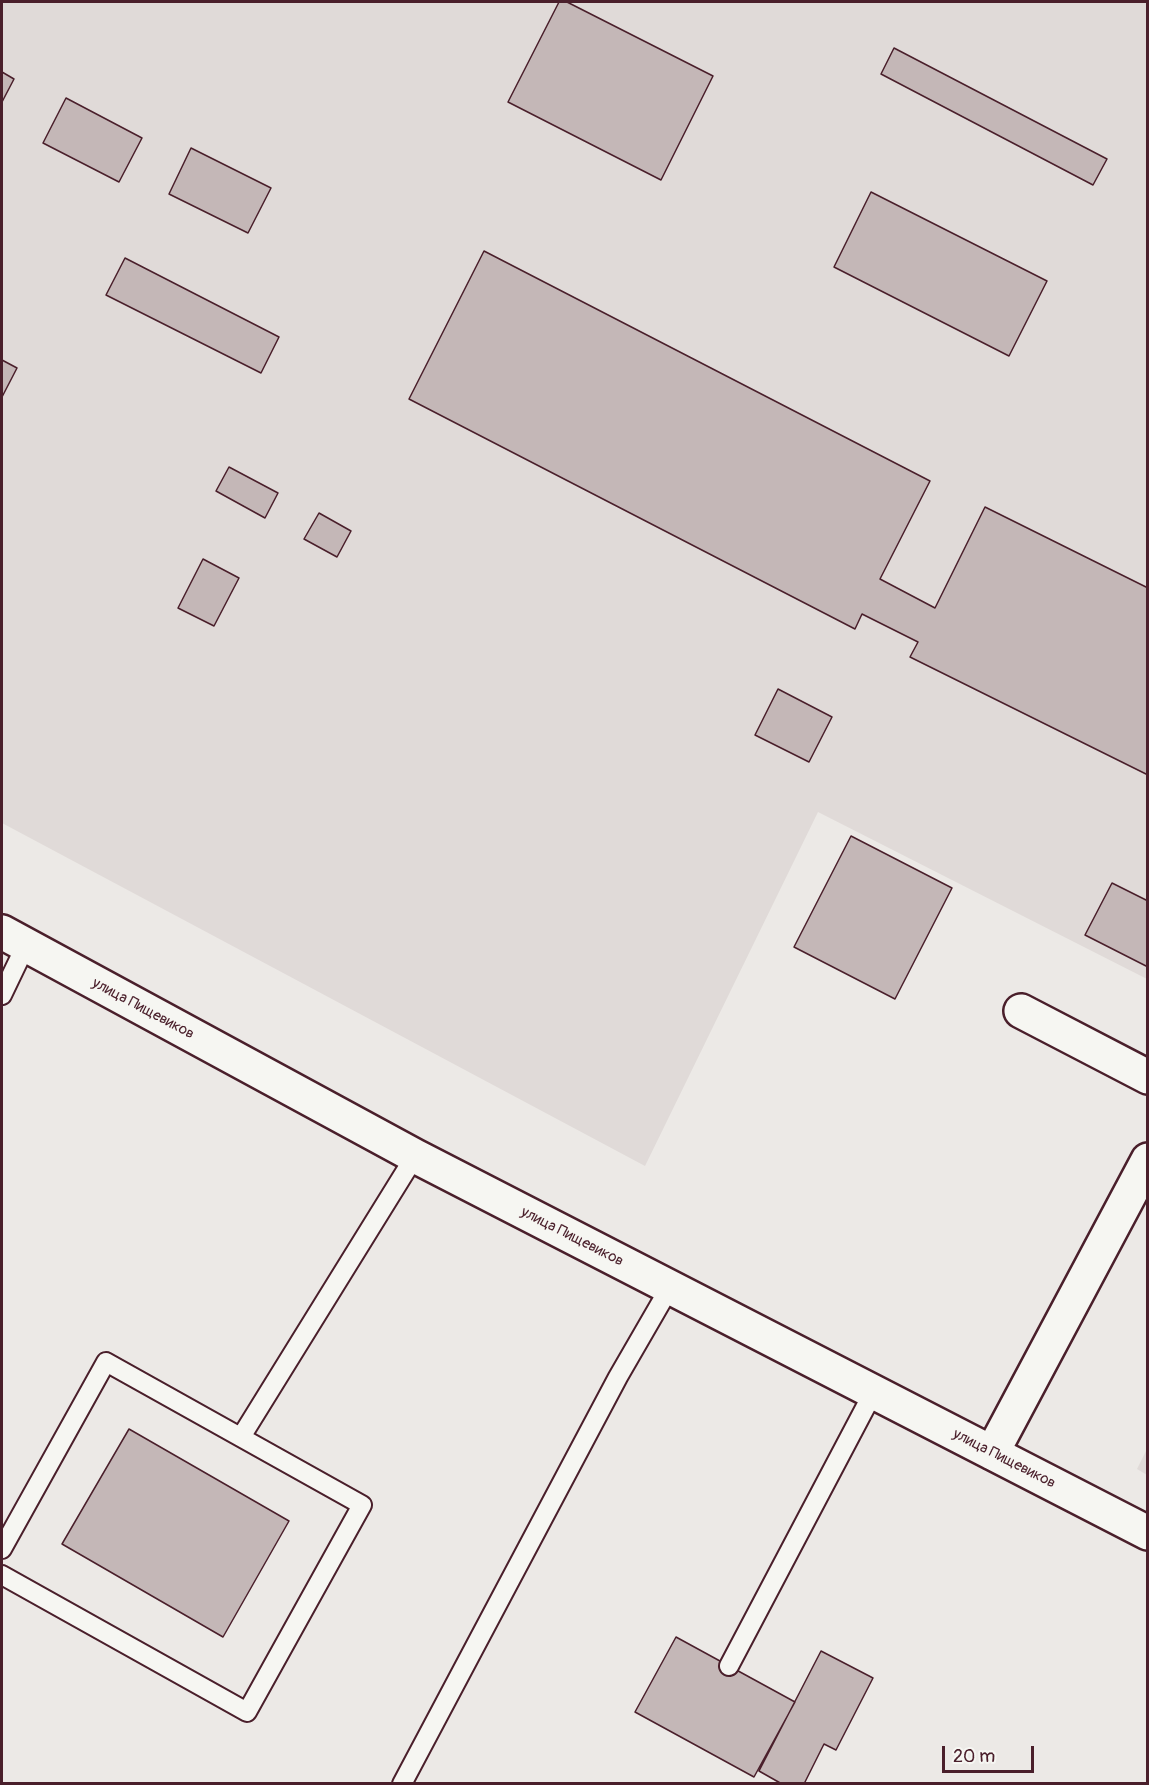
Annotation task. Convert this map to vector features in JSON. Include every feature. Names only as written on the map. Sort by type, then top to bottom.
[{"type":"street","name":"улица Пищевиков","points":[[14,939],[415,1156],[1148,1533]]},
{"type":"street","points":[[1021,1011],[1148,1077]]},
{"type":"street","points":[[992,1453],[1148,1160]]},
{"type":"lane","points":[[2,995],[14,939]]},
{"type":"lane","points":[[241,1437],[415,1156]]},
{"type":"lane","points":[[402,1784],[618,1377],[670,1287]]},
{"type":"lane","points":[[2,1550],[106,1362],[362,1505],[247,1712],[2,1575]]},
{"type":"lane","points":[[729,1666],[874,1391]]},
{"type":"shaded area","points":[[2,2],[1147,2],[1147,979],[818,812],[645,1166],[2,823]]},
{"type":"shaded area","points":[[1147,1449],[1147,1475],[1137,1469]]},
{"type":"building","points":[[559,2],[567,2],[713,76],[661,180],[508,102]]},
{"type":"building","points":[[894,48],[1107,159],[1093,185],[881,74]]},
{"type":"building","points":[[2,72],[14,79],[2,102]]},
{"type":"building","points":[[66,98],[142,138],[119,182],[43,143]]},
{"type":"building","points":[[191,148],[271,188],[248,233],[169,194]]},
{"type":"building","points":[[871,192],[1047,281],[1009,356],[834,267]]},
{"type":"building","points":[[484,251],[930,481],[880,579],[935,608],[985,507],[1148,588],[1148,775],[910,657],[918,642],[862,614],[855,629],[409,399]]},
{"type":"building","points":[[125,258],[279,337],[261,373],[106,295]]},
{"type":"building","points":[[2,360],[17,368],[2,397]]},
{"type":"building","points":[[229,467],[278,493],[265,518],[216,491]]},
{"type":"building","points":[[319,513],[351,531],[337,557],[304,539]]},
{"type":"building","points":[[203,559],[239,578],[214,626],[178,608]]},
{"type":"building","points":[[778,689],[832,717],[809,762],[755,735]]},
{"type":"building","points":[[851,836],[952,888],[895,999],[794,947]]},
{"type":"building","points":[[1112,883],[1148,901],[1148,967],[1085,935]]},
{"type":"building","points":[[129,1429],[289,1521],[223,1637],[62,1544]]},
{"type":"building","points":[[676,1637],[795,1702],[754,1777],[635,1712]]},
{"type":"building","points":[[821,1651],[873,1678],[836,1750],[824,1744],[804,1784],[782,1784],[759,1771]]}]
